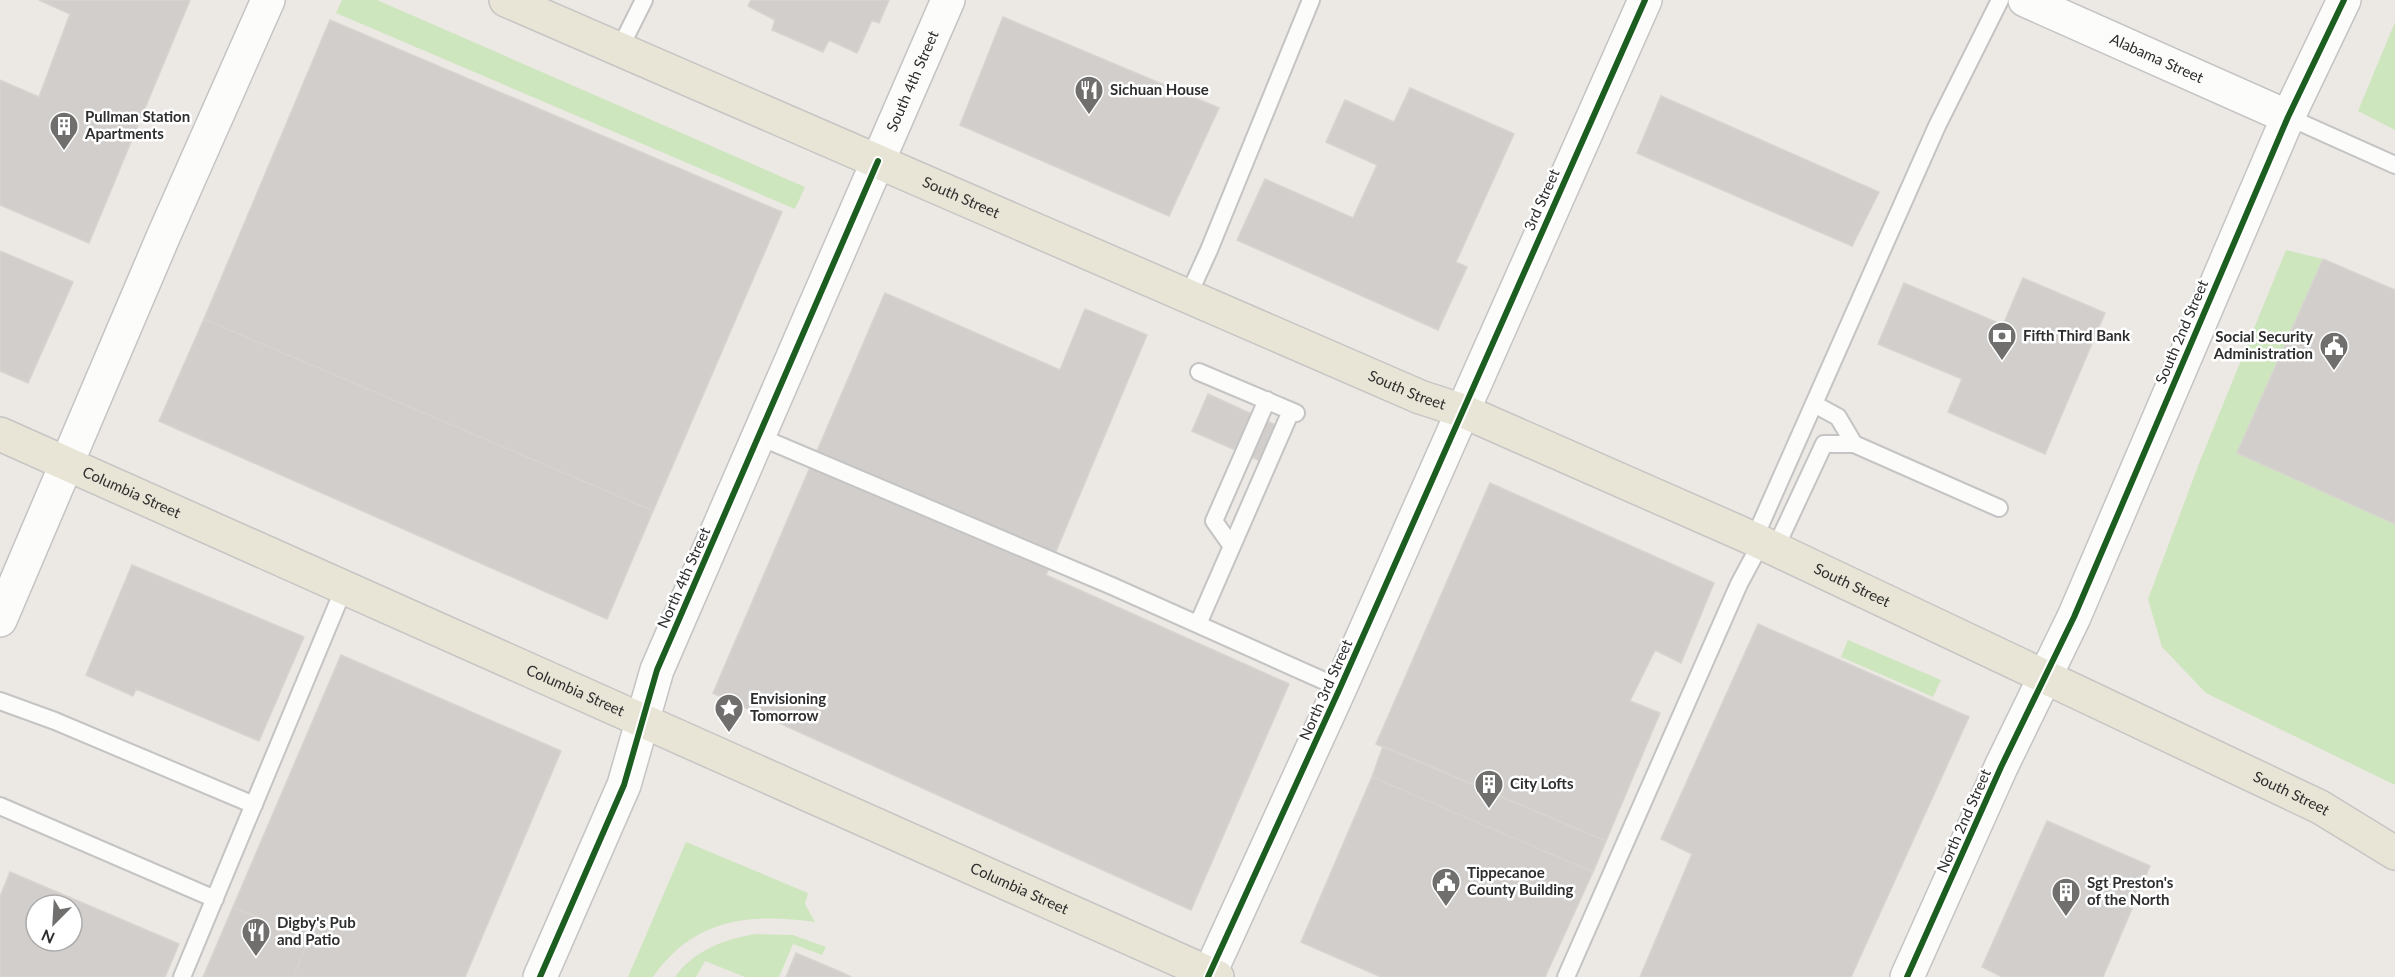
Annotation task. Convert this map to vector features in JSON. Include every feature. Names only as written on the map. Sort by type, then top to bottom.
[{"type":"main road","name":"South Street","points":[[506,0],[1420,396],[1463,411],[1763,544],[2320,807],[2395,853]]},
{"type":"main road","name":"Columbia Street","points":[[0,434],[1211,976]]},
{"type":"street","points":[[0,620],[268,0]]},
{"type":"street","name":"South 4th Street","points":[[878,161],[948,0]]},
{"type":"street","name":"3rd Street","points":[[1463,411],[1645,0]]},
{"type":"street","name":"Alabama Street","points":[[2025,0],[2070,9],[2288,117]]},
{"type":"street","name":"South 2nd Street","points":[[2044,675],[2074,616],[2288,117],[2344,0]]},
{"type":"street","name":"North 4th Street","points":[[540,977],[624,785],[644,722],[657,670],[878,161]]},
{"type":"street","name":"North 3rd Street","points":[[1211,976],[1463,411]]},
{"type":"street","name":"North 2nd Street","points":[[1907,977],[2044,675]]},
{"type":"lane","points":[[619,50],[644,0]]},
{"type":"lane","points":[[1188,296],[1311,0]]},
{"type":"lane","points":[[1763,544],[1814,404],[1937,126],[2000,0]]},
{"type":"lane","points":[[2288,117],[2395,165]]},
{"type":"lane","points":[[1198,624],[1231,545],[1294,412],[1199,372]]},
{"type":"lane","points":[[1231,545],[1214,521],[1267,400]]},
{"type":"lane","points":[[1814,404],[1838,417],[1854,444]]},
{"type":"lane","points":[[760,437],[1112,586],[1340,688]]},
{"type":"lane","points":[[1566,977],[1740,584],[1824,444],[1854,444],[1999,508]]},
{"type":"lane","points":[[182,977],[344,588]]},
{"type":"lane","points":[[0,701],[56,721],[254,805]]},
{"type":"lane","points":[[0,806],[215,898]]},
{"type":"green space","points":[[342,0],[377,0],[805,187],[795,209],[336,13]]},
{"type":"green space","points":[[2395,22],[2395,130],[2358,111]]},
{"type":"green space","points":[[2286,250],[2323,259],[2237,453],[2395,524],[2395,785],[2206,693],[2162,647],[2148,599],[2200,461]]},
{"type":"green space","points":[[1848,640],[1941,680],[1933,697],[1841,657]]},
{"type":"green space","points":[[686,842],[808,893],[805,904],[815,922],[768,918],[725,924],[705,931],[686,942],[669,957],[653,977],[628,977]]},
{"type":"green space","points":[[757,934],[793,935],[826,947],[822,955],[793,944],[779,977],[745,977],[705,961],[696,977],[675,977],[691,960],[711,947]]},
{"type":"building","name":"Pullman Station Apartments","points":[[39,0],[190,0],[89,243],[0,205],[0,80],[39,97],[70,14]]},
{"type":"building","points":[[751,0],[889,0],[879,23],[872,20],[857,53],[829,40],[823,52],[772,30],[775,20],[748,6]]},
{"type":"building","name":"Sichuan House","points":[[1003,17],[1219,108],[1169,216],[960,125]]},
{"type":"building","points":[[330,20],[782,212],[653,511],[204,319]]},
{"type":"building","points":[[1410,88],[1514,134],[1456,262],[1467,267],[1438,330],[1237,240],[1265,179],[1353,218],[1377,165],[1326,142],[1345,100],[1394,122]]},
{"type":"building","points":[[1661,96],[1879,192],[1852,246],[1637,153]]},
{"type":"building","points":[[0,251],[73,282],[28,383],[0,371]]},
{"type":"building","name":"Social Security Administration","points":[[2323,259],[2395,290],[2395,524],[2237,453]]},
{"type":"building","name":"Fifth Third Bank","points":[[2023,278],[2105,313],[2045,454],[1948,412],[1962,379],[1878,344],[1904,283],[2003,325]]},
{"type":"building","points":[[885,293],[1060,370],[1085,309],[1147,335],[1046,575],[1289,684],[1191,910],[713,693]]},
{"type":"building","points":[[204,319],[653,511],[607,619],[159,421]]},
{"type":"building","points":[[1208,394],[1280,427],[1265,463],[1192,431]]},
{"type":"building","points":[[1490,483],[1714,583],[1681,663],[1655,650],[1630,701],[1660,713],[1606,841],[1376,744]]},
{"type":"building","points":[[132,565],[304,637],[259,741],[136,689],[133,696],[86,675]]},
{"type":"building","points":[[1758,624],[1969,717],[1851,977],[1640,977],[1692,854],[1661,839]]},
{"type":"building","points":[[341,655],[561,751],[465,977],[293,977],[309,939],[233,907]]},
{"type":"building","name":"City Lofts","points":[[1383,746],[1606,841],[1593,872],[1372,777]]},
{"type":"building","name":"Tippecanoe County Building","points":[[1372,777],[1593,872],[1545,977],[1381,977],[1301,942]]},
{"type":"building","name":"Sgt Preston's of the North","points":[[2047,821],[2150,866],[2103,977],[2002,977],[1982,967]]},
{"type":"building","points":[[10,872],[59,893],[24,893],[24,953],[84,953],[84,904],[179,944],[165,977],[0,977],[0,897]]},
{"type":"building","name":"Digby's Pub and Patio","points":[[233,907],[309,939],[293,977],[203,977]]},
{"type":"building","points":[[796,953],[843,973],[851,977],[786,977]]},
{"type":"cycle path","points":[[1208,977],[1340,688],[1645,0]]},
{"type":"cycle path","points":[[1907,977],[2001,767],[2074,617],[2288,117],[2344,0]]},
{"type":"cycle path","points":[[540,977],[624,785],[657,670],[878,161]]},
{"type":"place","name":"Sichuan House","points":[[1089,116]]},
{"type":"place","name":"Pullman Station Apartments","points":[[64,152]]},
{"type":"place","name":"Fifth Third Bank","points":[[2002,362]]},
{"type":"place","name":"Social Security Administration","points":[[2334,372]]},
{"type":"place","name":"Envisioning Tomorrow","points":[[729,734]]},
{"type":"place","name":"City Lofts","points":[[1489,810]]},
{"type":"place","name":"Tippecanoe County Building","points":[[1446,908]]},
{"type":"place","name":"Sgt Preston's of the North","points":[[2066,918]]},
{"type":"place","name":"Digby's Pub and Patio","points":[[256,958]]}]
